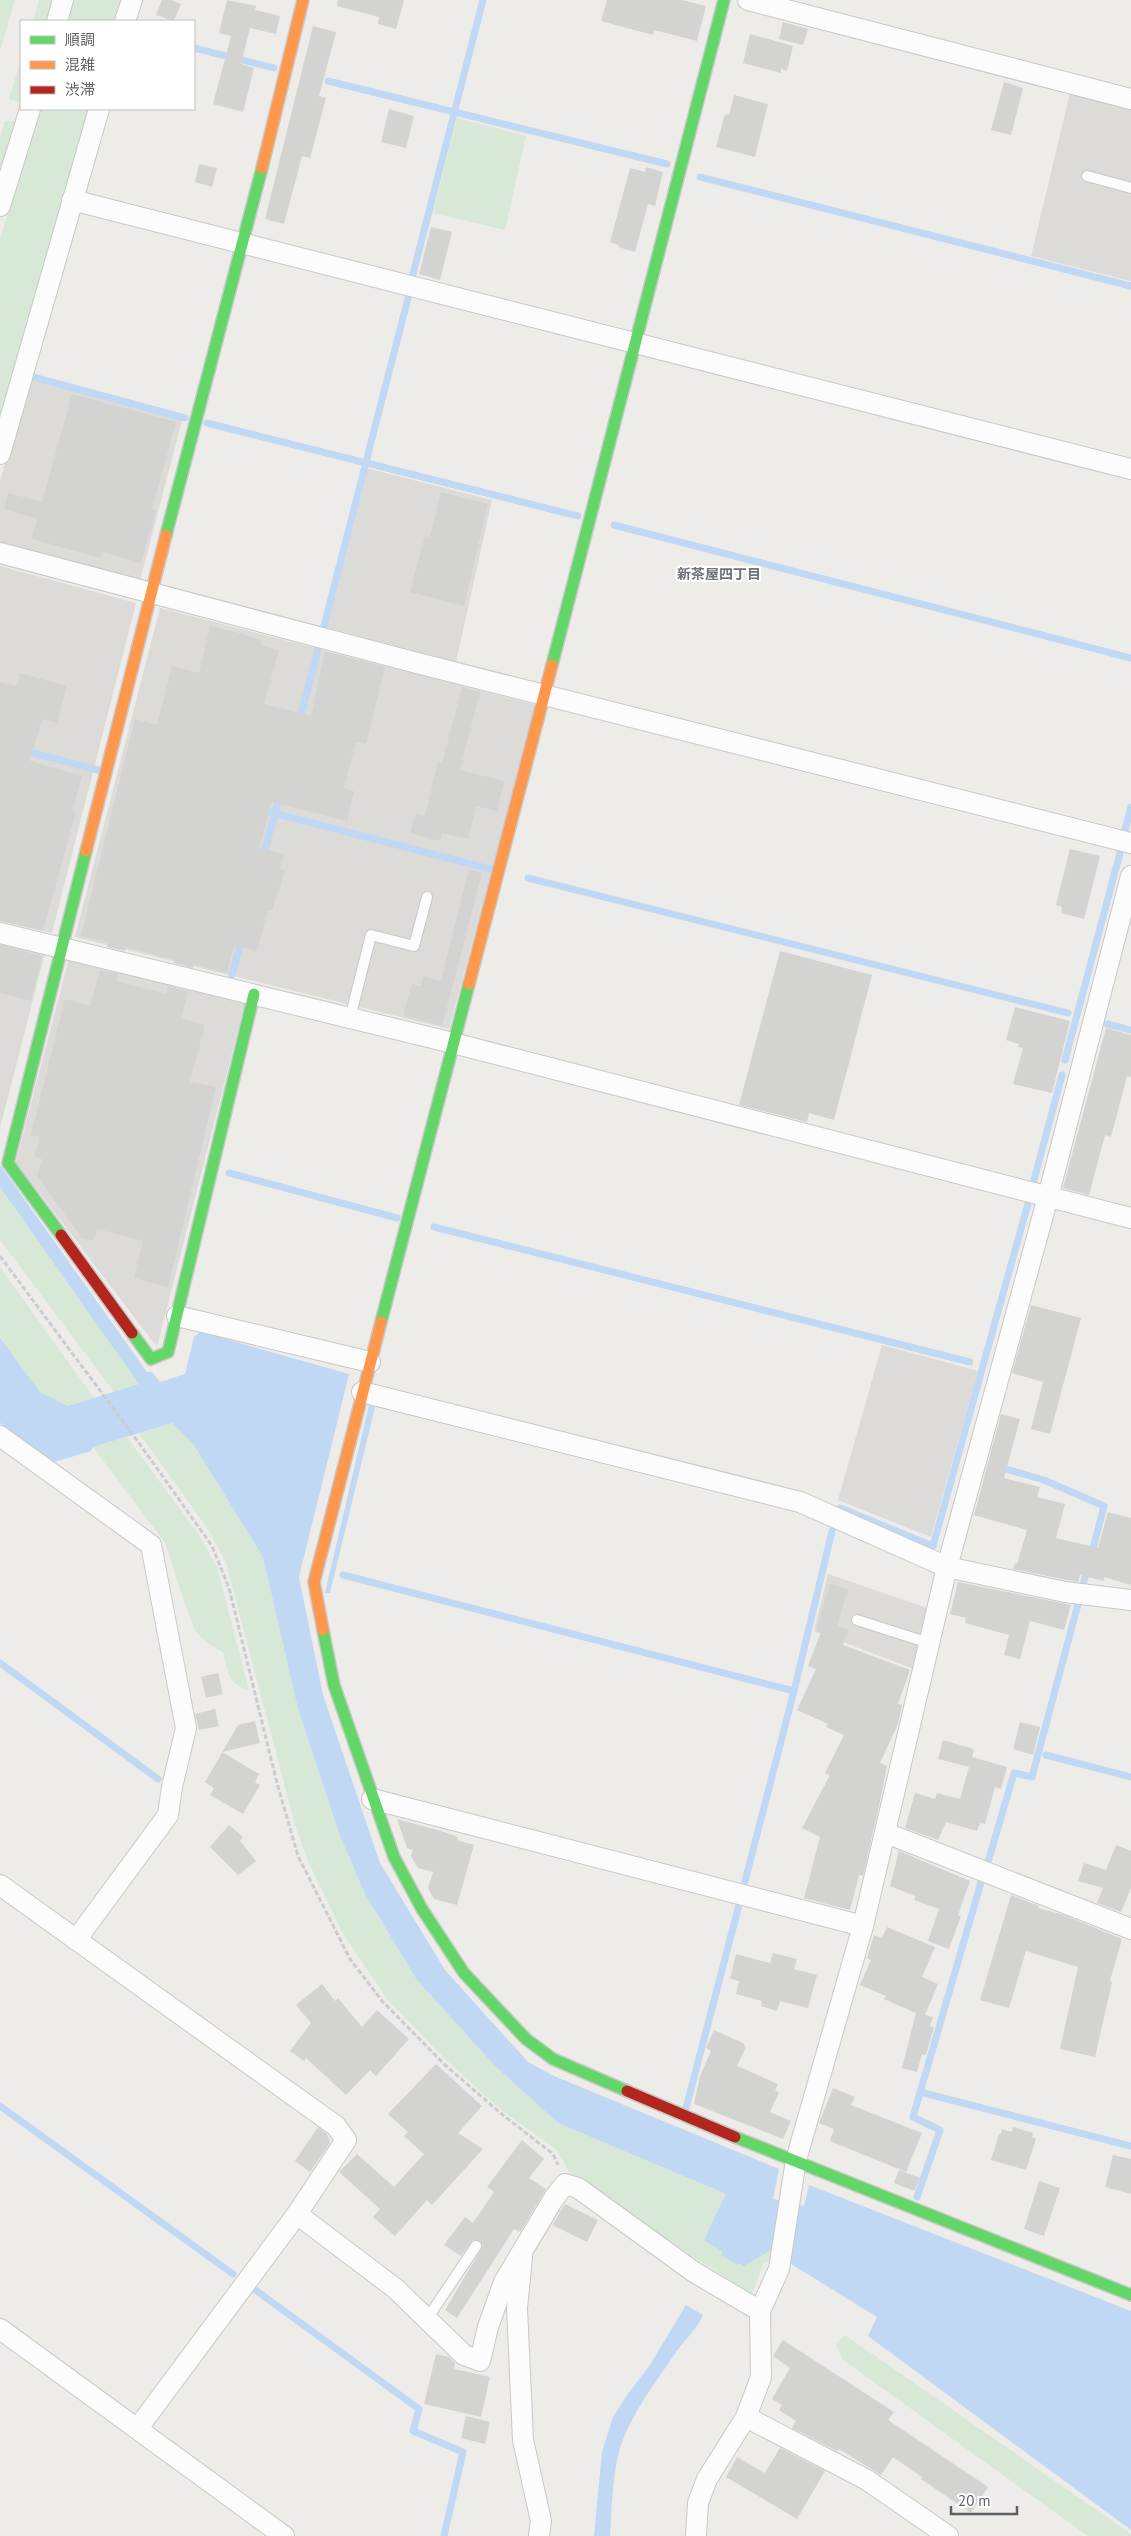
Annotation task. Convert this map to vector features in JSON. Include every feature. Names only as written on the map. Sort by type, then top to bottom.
[{"type":"street","points":[[57,20],[63,0]]},
{"type":"street","points":[[125,20],[132,0]]},
{"type":"street","points":[[254,994],[168,1352],[151,1359],[8,1163],[6,1150],[64,947],[151,594],[243,245],[304,0]]},
{"type":"street","points":[[724,0],[314,1582],[334,1685],[372,1799],[394,1857],[422,1910],[464,1973],[526,2039],[561,2063],[673,2112],[1131,2295]]},
{"type":"street","points":[[748,0],[1131,99]]},
{"type":"street","points":[[0,206],[30,110]]},
{"type":"street","points":[[0,454],[99,110]]},
{"type":"street","points":[[72,200],[243,245],[1131,469]]},
{"type":"street","points":[[0,554],[544,695],[1131,843]]},
{"type":"street","points":[[696,2536],[698,2503],[706,2479],[746,2417],[761,2377],[760,2311],[779,2269],[796,2160],[863,1926],[947,1567],[1048,1197],[1131,876]]},
{"type":"street","points":[[0,933],[453,1043],[1131,1218]]},
{"type":"street","points":[[177,1316],[370,1362]]},
{"type":"street","points":[[362,1392],[800,1502],[947,1567],[1065,1592],[1131,1600]]},
{"type":"street","points":[[0,1436],[151,1545],[186,1728],[172,1786],[168,1815],[76,1940]]},
{"type":"street","points":[[372,1799],[863,1926]]},
{"type":"street","points":[[886,1833],[1131,1929]]},
{"type":"street","points":[[0,1885],[336,2126],[346,2140],[298,2214],[138,2428]]},
{"type":"street","points":[[298,2214],[396,2289],[464,2355],[480,2361],[488,2327],[504,2282],[554,2198],[565,2184],[578,2188],[694,2272],[760,2311]]},
{"type":"street","points":[[522,2253],[517,2308],[523,2440],[541,2521],[539,2536]]},
{"type":"street","points":[[0,2329],[284,2536]]},
{"type":"street","points":[[746,2417],[867,2480],[948,2536]]},
{"type":"lane","points":[[1087,176],[1131,188]]},
{"type":"lane","points":[[350,1018],[372,935],[414,946],[427,897]]},
{"type":"lane","points":[[857,1620],[930,1643]]},
{"type":"lane","points":[[427,2319],[476,2246]]},
{"type":"path","points":[[0,1256],[135,1438],[212,1546],[229,1588],[277,1783],[298,1856],[350,1959],[382,2001],[444,2064],[504,2116],[553,2154],[563,2174],[565,2184]]},
{"type":"shaded area","points":[[1070,93],[1131,109],[1131,281],[1031,256]]},
{"type":"shaded area","points":[[29,378],[182,420],[140,581],[0,544],[0,481]]},
{"type":"shaded area","points":[[366,468],[492,500],[456,662],[326,627]]},
{"type":"shaded area","points":[[0,566],[136,603],[52,933],[0,920]]},
{"type":"shaded area","points":[[160,608],[536,705],[449,1029],[75,937]]},
{"type":"shaded area","points":[[0,943],[45,953],[0,1128]]},
{"type":"shaded area","points":[[69,958],[245,1002],[157,1347],[16,1162]]},
{"type":"shaded area","points":[[882,1345],[978,1371],[931,1537],[838,1500]]},
{"type":"shaded area","points":[[828,1574],[927,1608],[914,1669],[814,1631]]},
{"type":"green space","points":[[0,0],[15,0],[0,51]]},
{"type":"green space","points":[[39,0],[54,0],[47,20],[33,20]]},
{"type":"green space","points":[[72,0],[120,0],[114,20],[66,20]]},
{"type":"green space","points":[[20,63],[20,103],[9,99]]},
{"type":"green space","points":[[39,110],[89,110],[0,421],[0,239]]},
{"type":"green space","points":[[457,118],[526,136],[505,230],[433,213]]},
{"type":"green space","points":[[5,121],[17,121],[0,174],[0,137]]},
{"type":"green space","points":[[0,1187],[140,1384],[114,1392],[0,1240]]},
{"type":"green space","points":[[0,1267],[94,1398],[68,1406],[40,1392],[0,1338]]},
{"type":"green space","points":[[172,1423],[194,1445],[263,1557],[298,1709],[340,1836],[365,1894],[417,1980],[494,2065],[558,2123],[726,2194],[722,2251],[744,2266],[770,2251],[771,2259],[763,2264],[752,2294],[692,2256],[569,2172],[557,2150],[504,2112],[449,2063],[387,1999],[342,1932],[308,1861],[295,1825],[226,1563],[210,1532],[139,1433]]},
{"type":"green space","points":[[127,1437],[198,1534],[217,1567],[249,1690],[233,1681],[223,1652],[212,1646],[195,1631],[166,1544],[93,1447]]},
{"type":"green space","points":[[845,2335],[1131,2534],[1131,2536],[1088,2536],[843,2360],[836,2343]]},
{"type":"water","points":[[0,1165],[147,1372],[152,1372],[160,1382],[185,1374],[194,1337],[200,1332],[349,1374],[299,1577],[323,1695],[380,1863],[445,1970],[528,2062],[554,2076],[779,2169],[773,2199],[804,2206],[809,2185],[1131,2311],[1131,2530],[868,2336],[877,2317],[770,2251],[744,2266],[738,2263],[737,2265],[721,2255],[722,2251],[704,2240],[726,2194],[558,2123],[494,2065],[417,1980],[365,1894],[340,1836],[298,1709],[263,1557],[194,1445],[172,1423],[93,1447],[91,1451],[54,1462],[0,1423],[0,1338],[40,1392],[68,1406],[139,1384],[0,1187]]},
{"type":"water","points":[[369,1405],[375,1407],[330,1593],[325,1593]]},
{"type":"water","points":[[686,2305],[703,2315],[652,2387],[631,2421],[621,2445],[616,2467],[610,2536],[594,2536],[602,2452],[613,2417],[650,2365]]},
{"type":"building","points":[[162,0],[171,0],[181,4],[174,20],[156,15]]},
{"type":"building","points":[[227,0],[256,6],[255,10],[280,16],[276,34],[250,28],[241,64],[254,68],[243,112],[213,104],[231,36],[219,33]]},
{"type":"building","points":[[338,0],[404,0],[396,29],[378,24],[379,17],[337,6]]},
{"type":"building","points":[[607,0],[682,0],[706,6],[697,41],[654,30],[653,35],[601,21]]},
{"type":"building","points":[[783,22],[808,29],[803,45],[779,39]]},
{"type":"building","points":[[313,26],[336,32],[319,96],[326,98],[310,158],[302,156],[284,224],[265,219]]},
{"type":"building","points":[[750,34],[793,46],[787,71],[781,69],[781,73],[743,63]]},
{"type":"building","points":[[1004,82],[1023,88],[1011,135],[991,130]]},
{"type":"building","points":[[734,95],[768,104],[755,157],[716,147],[725,114],[729,115]]},
{"type":"building","points":[[389,109],[414,116],[406,148],[381,142]]},
{"type":"building","points":[[199,164],[217,168],[212,187],[195,182]]},
{"type":"building","points":[[646,167],[663,172],[655,206],[648,204],[635,252],[618,247],[619,245],[610,242],[630,168],[645,172]]},
{"type":"building","points":[[431,227],[452,232],[440,280],[419,274]]},
{"type":"building","points":[[72,394],[176,422],[152,509],[156,510],[141,563],[102,552],[100,558],[32,539],[37,519],[4,509],[8,493],[42,502]]},
{"type":"building","points":[[441,492],[488,504],[464,606],[410,592],[425,536],[430,538]]},
{"type":"building","points":[[210,626],[243,634],[262,641],[261,646],[279,650],[264,704],[311,716],[325,651],[385,667],[366,744],[356,742],[344,788],[354,791],[347,821],[272,802],[259,848],[284,854],[280,869],[285,870],[272,911],[268,910],[257,951],[234,945],[227,973],[194,965],[193,968],[174,963],[174,960],[126,947],[125,951],[107,947],[108,942],[81,936],[135,719],[157,725],[172,666],[199,673]]},
{"type":"building","points":[[20,673],[67,686],[57,723],[42,719],[30,761],[82,776],[72,811],[76,812],[43,931],[0,921],[0,682],[16,686]]},
{"type":"building","points":[[462,687],[480,692],[460,770],[504,781],[497,811],[476,806],[468,839],[442,833],[440,841],[410,833],[416,813],[425,816],[438,762],[442,763]]},
{"type":"building","points":[[1070,849],[1100,856],[1084,919],[1061,913],[1062,907],[1056,905]]},
{"type":"building","points":[[469,869],[482,873],[442,1026],[403,1015],[412,984],[421,986],[423,976],[441,981]]},
{"type":"building","points":[[0,945],[42,956],[31,1001],[0,993]]},
{"type":"building","points":[[780,951],[872,975],[834,1120],[809,1113],[807,1122],[739,1105]]},
{"type":"building","points":[[100,970],[118,974],[116,981],[166,994],[168,986],[188,991],[181,1018],[205,1025],[190,1082],[216,1087],[168,1287],[134,1278],[143,1241],[97,1229],[94,1241],[82,1238],[37,1176],[42,1159],[34,1157],[40,1137],[31,1135],[65,999],[90,1006]]},
{"type":"building","points":[[1015,1007],[1070,1021],[1052,1093],[1013,1084],[1023,1048],[1018,1047],[1019,1044],[1006,1040]]},
{"type":"building","points":[[1106,1028],[1131,1035],[1131,1077],[1127,1076],[1111,1137],[1105,1135],[1089,1195],[1063,1188]]},
{"type":"building","points":[[1031,1305],[1081,1318],[1050,1434],[1031,1429],[1043,1382],[1012,1373]]},
{"type":"building","points":[[1001,1414],[1020,1419],[1004,1478],[1040,1487],[1037,1497],[1065,1504],[1056,1538],[1098,1548],[1108,1512],[1131,1518],[1131,1585],[1104,1577],[1104,1581],[1080,1575],[1078,1582],[1013,1569],[1015,1563],[1017,1564],[1027,1530],[974,1515]]},
{"type":"building","points":[[958,1582],[1071,1605],[1064,1630],[1030,1621],[1020,1659],[1004,1655],[1009,1635],[965,1623],[966,1618],[950,1614]]},
{"type":"building","points":[[830,1584],[848,1589],[837,1626],[848,1629],[843,1645],[910,1670],[898,1704],[902,1705],[898,1724],[880,1763],[887,1766],[880,1801],[863,1876],[859,1875],[850,1910],[804,1898],[820,1837],[802,1828],[830,1775],[825,1773],[844,1735],[826,1727],[828,1724],[797,1710],[816,1669],[808,1666],[821,1632],[816,1631]]},
{"type":"building","points":[[218,1673],[223,1694],[206,1698],[201,1677]]},
{"type":"building","points":[[215,1709],[219,1726],[199,1730],[195,1714]]},
{"type":"building","points":[[255,1721],[260,1743],[222,1752],[238,1725]]},
{"type":"building","points":[[1020,1722],[1040,1727],[1033,1755],[1013,1749]]},
{"type":"building","points":[[943,1740],[974,1749],[972,1757],[1007,1767],[1001,1789],[995,1787],[985,1824],[980,1823],[977,1831],[946,1822],[938,1840],[905,1828],[915,1793],[935,1799],[937,1793],[960,1799],[969,1767],[938,1759]]},
{"type":"building","points":[[222,1752],[259,1774],[255,1782],[260,1785],[243,1814],[210,1795],[214,1788],[205,1782]]},
{"type":"building","points":[[397,1819],[441,1831],[458,1837],[457,1840],[474,1845],[457,1905],[434,1899],[428,1888],[433,1872],[418,1868],[411,1856],[413,1850],[407,1848]]},
{"type":"building","points":[[229,1825],[243,1837],[240,1841],[256,1861],[238,1875],[210,1847]]},
{"type":"building","points":[[1116,1845],[1131,1851],[1131,1888],[1121,1912],[1097,1903],[1103,1888],[1078,1881],[1084,1863],[1106,1870]]},
{"type":"building","points":[[899,1851],[970,1881],[958,1915],[961,1916],[949,1949],[928,1941],[939,1909],[914,1900],[915,1896],[890,1886]]},
{"type":"building","points":[[1011,1895],[1039,1906],[1038,1908],[1064,1915],[1122,1939],[1110,1981],[1112,1982],[1095,2057],[1060,2049],[1078,1967],[1026,1951],[1009,2008],[980,2000]]},
{"type":"building","points":[[887,1927],[935,1947],[922,1977],[938,1984],[925,2015],[933,2017],[930,2026],[934,2027],[926,2055],[922,2054],[917,2072],[902,2068],[916,2013],[884,1999],[886,1996],[860,1985],[871,1960],[867,1958],[874,1935],[882,1938]]},
{"type":"building","points":[[773,1953],[797,1959],[794,1969],[817,1975],[808,2008],[780,2001],[777,2011],[761,2006],[762,2001],[736,1994],[739,1981],[730,1979],[736,1954],[770,1963]]},
{"type":"building","points":[[322,1984],[335,2001],[338,1998],[362,2027],[377,2010],[409,2039],[376,2076],[370,2070],[346,2095],[306,2058],[304,2061],[290,2051],[311,2023],[296,2005]]},
{"type":"building","points":[[714,2030],[745,2044],[744,2046],[746,2047],[737,2066],[778,2084],[775,2091],[779,2092],[770,2112],[791,2121],[783,2139],[694,2104],[700,2076],[711,2051],[706,2048]]},
{"type":"building","points":[[436,2064],[482,2106],[458,2133],[483,2149],[432,2205],[427,2200],[395,2236],[373,2217],[380,2209],[339,2172],[357,2154],[394,2187],[424,2154],[404,2136],[408,2132],[388,2114]]},
{"type":"building","points":[[833,2088],[855,2097],[851,2105],[922,2133],[906,2172],[830,2141],[834,2129],[819,2123]]},
{"type":"building","points":[[318,2127],[327,2134],[330,2143],[310,2172],[295,2161]]},
{"type":"building","points":[[1013,2127],[1033,2133],[1032,2137],[1036,2139],[1026,2170],[991,2160],[1002,2129],[1012,2132]]},
{"type":"building","points":[[522,2140],[544,2159],[529,2178],[546,2189],[520,2232],[514,2229],[457,2318],[445,2310],[483,2246],[480,2241],[473,2240],[461,2256],[444,2245],[465,2217],[473,2223],[494,2192],[487,2187]]},
{"type":"building","points":[[1113,2155],[1131,2159],[1131,2194],[1105,2187]]},
{"type":"building","points":[[899,2170],[920,2178],[914,2191],[894,2183]]},
{"type":"building","points":[[1039,2181],[1060,2188],[1044,2236],[1024,2229]]},
{"type":"building","points":[[565,2204],[598,2220],[587,2242],[552,2225]]},
{"type":"building","points":[[783,2340],[894,2412],[888,2420],[988,2487],[971,2513],[921,2479],[922,2477],[893,2457],[881,2475],[839,2449],[837,2451],[792,2428],[796,2421],[779,2410],[782,2405],[772,2399],[790,2368],[773,2356]]},
{"type":"building","points":[[436,2354],[449,2357],[455,2363],[454,2369],[490,2377],[481,2417],[424,2404]]},
{"type":"building","points":[[466,2416],[490,2422],[485,2444],[461,2438]]},
{"type":"building","points":[[780,2448],[825,2471],[797,2519],[726,2477],[737,2457],[765,2473]]},
{"type":"waterway","points":[[413,274],[483,0]]},
{"type":"waterway","points":[[195,48],[274,68]]},
{"type":"waterway","points":[[328,81],[667,164]]},
{"type":"waterway","points":[[700,177],[1131,286]]},
{"type":"waterway","points":[[324,626],[408,298]]},
{"type":"waterway","points":[[29,376],[185,418]]},
{"type":"waterway","points":[[207,423],[578,516]]},
{"type":"waterway","points":[[614,525],[1131,658]]},
{"type":"waterway","points":[[299,722],[318,650]]},
{"type":"waterway","points":[[25,751],[98,770]]},
{"type":"waterway","points":[[263,857],[280,795]]},
{"type":"waterway","points":[[1125,830],[1131,807]]},
{"type":"waterway","points":[[262,810],[490,869]]},
{"type":"waterway","points":[[1065,1060],[1120,853]]},
{"type":"waterway","points":[[528,878],[1068,1013]]},
{"type":"waterway","points":[[232,975],[242,938]]},
{"type":"waterway","points":[[1107,1024],[1131,1030]]},
{"type":"waterway","points":[[1034,1180],[1062,1075]]},
{"type":"waterway","points":[[229,1173],[397,1218]]},
{"type":"waterway","points":[[840,1508],[933,1546],[1029,1200]]},
{"type":"waterway","points":[[434,1227],[970,1362]]},
{"type":"waterway","points":[[999,1467],[1044,1480],[1104,1506],[1091,1556]]},
{"type":"waterway","points":[[744,1885],[794,1691],[832,1531]]},
{"type":"waterway","points":[[1083,1585],[1087,1569]]},
{"type":"waterway","points":[[343,1575],[794,1691]]},
{"type":"waterway","points":[[988,1862],[1014,1773],[1032,1777],[1078,1604]]},
{"type":"waterway","points":[[0,1663],[158,1779]]},
{"type":"waterway","points":[[1046,1755],[1131,1777]]},
{"type":"waterway","points":[[917,2197],[940,2130],[913,2117],[982,1879]]},
{"type":"waterway","points":[[686,2108],[739,1905]]},
{"type":"waterway","points":[[920,2092],[1131,2146]]},
{"type":"waterway","points":[[0,2106],[233,2274]]},
{"type":"waterway","points":[[254,2289],[419,2409],[413,2431],[463,2452],[444,2536]]},
{"type":"traffic: fast","points":[[552,665],[724,0]]},
{"type":"traffic: fast","points":[[166,535],[262,168]]},
{"type":"traffic: fast","points":[[61,1235],[8,1163],[86,851]]},
{"type":"traffic: fast","points":[[381,1322],[469,984]]},
{"type":"traffic: fast","points":[[132,1333],[151,1359],[168,1352],[254,994]]},
{"type":"traffic: fast","points":[[323,1630],[334,1685],[394,1857],[422,1909],[464,1973],[526,2039],[553,2059],[627,2091]]},
{"type":"traffic: fast","points":[[735,2137],[1131,2295]]},
{"type":"traffic: slow","points":[[262,168],[303,0]]},
{"type":"traffic: slow","points":[[86,851],[166,535]]},
{"type":"traffic: slow","points":[[469,984],[552,665]]},
{"type":"traffic: slow","points":[[323,1630],[314,1582],[381,1322]]},
{"type":"traffic: jam","points":[[61,1235],[132,1333]]},
{"type":"traffic: jam","points":[[627,2091],[735,2137]]},
{"type":"district","name":"新茶屋四丁目","points":[[719,574]]}]
